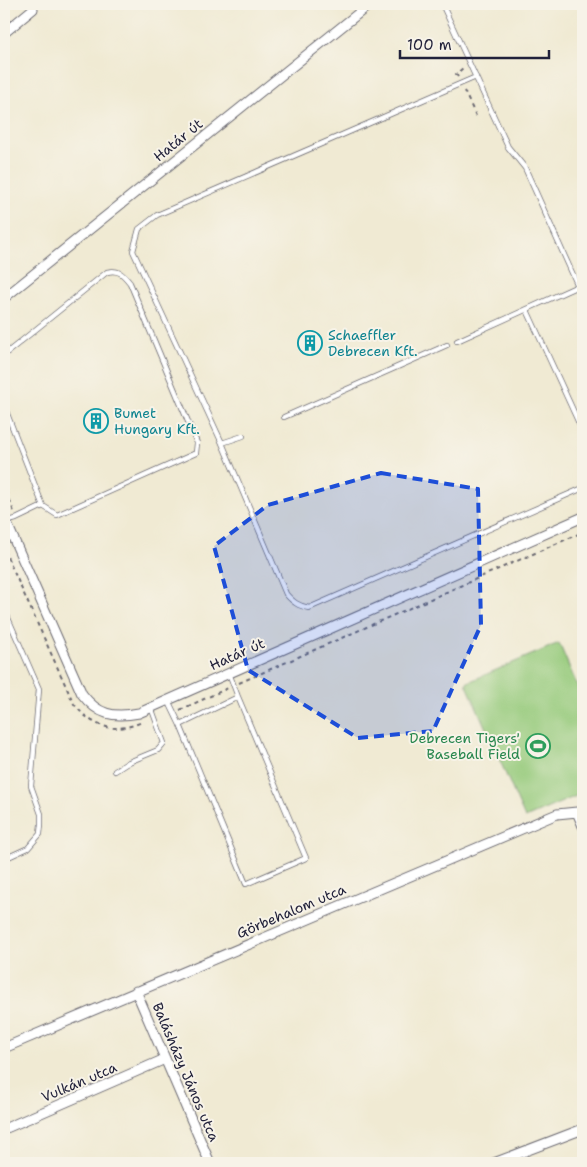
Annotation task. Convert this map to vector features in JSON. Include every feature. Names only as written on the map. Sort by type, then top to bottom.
[{"type":"street","name":"Határ út","points":[[4,298],[370,4]]},
{"type":"street","points":[[4,34],[34,9]]},
{"type":"street","name":"Határ út","points":[[4,521],[82,694],[96,709],[104,713],[114,716],[126,716],[151,708],[583,517]]},
{"type":"street","name":"Görbehalom utca","points":[[4,1048],[557,814],[577,812],[583,826]]},
{"type":"street","name":"Balásházy János utca","points":[[136,991],[210,1163]]},
{"type":"street","name":"Vulkán utca","points":[[4,1129],[166,1060]]},
{"type":"street","points":[[494,1163],[583,1129]]},
{"type":"lane","points":[[442,4],[508,147],[525,168],[583,299]]},
{"type":"lane","points":[[476,77],[158,215],[139,229],[133,251],[222,443],[286,594],[300,607],[309,608],[583,488]]},
{"type":"lane","points":[[4,355],[107,272],[114,270],[119,272],[130,283],[197,443],[196,453],[57,515],[43,506],[4,406]]},
{"type":"lane","points":[[457,341],[578,286]]},
{"type":"lane","points":[[527,310],[583,432]]},
{"type":"lane","points":[[284,417],[447,345]]},
{"type":"lane","points":[[222,443],[243,436]]},
{"type":"lane","points":[[4,521],[16,519],[43,506]]},
{"type":"lane","points":[[4,609],[39,689],[31,786],[41,814],[40,834],[28,848],[4,859]]},
{"type":"lane","points":[[168,700],[246,884],[306,858],[229,673]]},
{"type":"lane","points":[[180,725],[238,697]]},
{"type":"lane","points":[[115,770],[158,750],[164,743],[151,708]]},
{"type":"path","points":[[464,66],[456,74],[476,116]]},
{"type":"path","points":[[4,485],[16,519]]},
{"type":"path","points":[[174,712],[583,532]]},
{"type":"path","points":[[4,550],[74,704],[82,714],[96,724],[112,728],[128,728],[155,717]]},
{"type":"highlighted area","points":[[381,473],[478,489],[481,625],[433,731],[358,738],[248,670],[214,546],[268,505]]},
{"type":"green space","name":"Debrecen Tigers' Baseball Field","points":[[559,643],[583,699],[583,793],[525,818],[466,683]]},
{"type":"place","name":"Schaeffler Debrecen Kft.","points":[[310,343]]},
{"type":"place","name":"Bumet Hungary Kft.","points":[[96,421]]},
{"type":"place","name":"Debrecen Tigers' Baseball Field","points":[[538,746]]}]
